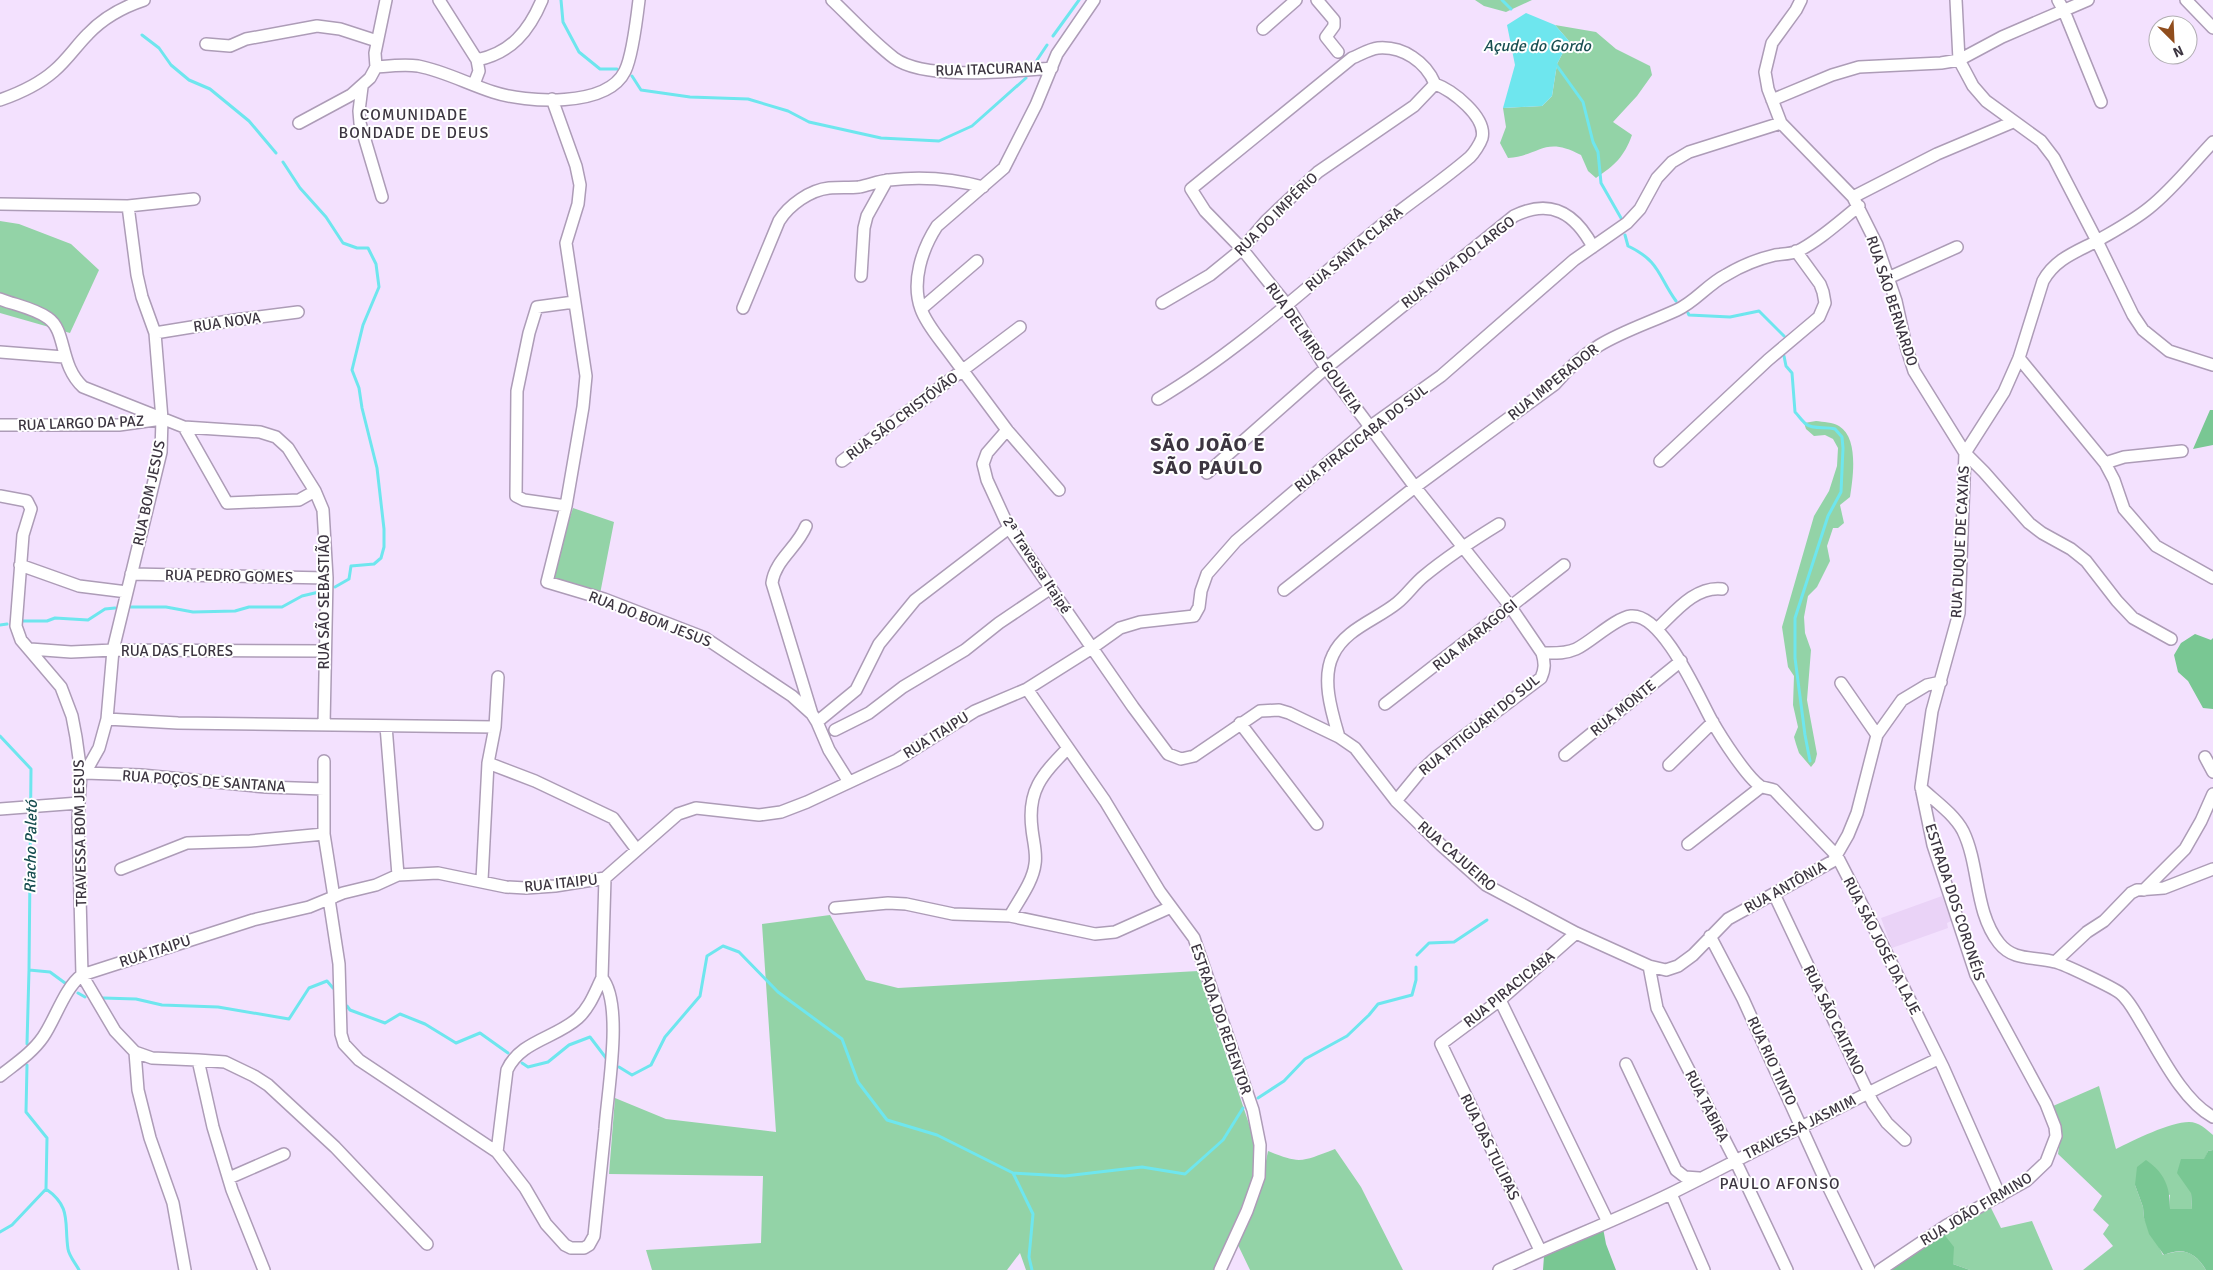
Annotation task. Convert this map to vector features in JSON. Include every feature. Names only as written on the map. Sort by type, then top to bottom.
[{"type":"street","points":[[0,100],[24,91],[44,80],[56,70],[97,25],[118,11],[144,0]]},
{"type":"street","points":[[299,123],[351,96],[370,78],[376,67],[377,41],[386,0]]},
{"type":"street","points":[[439,0],[477,60],[479,71],[474,84]]},
{"type":"street","points":[[477,60],[492,57],[516,42],[526,31],[542,0]]},
{"type":"street","points":[[376,67],[416,66],[506,96],[552,99],[576,98],[601,93],[620,78],[627,64],[639,0]]},
{"type":"street","name":"RUA ITACURANA","points":[[832,0],[894,58],[911,67],[932,72],[964,73],[1052,68]]},
{"type":"street","points":[[1059,490],[1007,430],[962,370],[921,309],[918,278],[921,261],[930,236],[937,226],[1004,168],[1036,105],[1057,54],[1094,0]]},
{"type":"street","points":[[1263,29],[1296,0]]},
{"type":"street","points":[[1318,0],[1334,20],[1334,26],[1326,37],[1338,52]]},
{"type":"street","name":"RUA SÃO BERNARDO","points":[[1801,0],[1772,43],[1767,57],[1765,72],[1772,100],[1782,123],[1856,201],[1877,245],[1914,371],[1965,453],[2029,523],[2042,533],[2071,549],[2086,561],[2117,601],[2133,618],[2171,640]]},
{"type":"street","points":[[1956,0],[1959,60],[1973,86],[1986,101],[2041,141],[2054,158],[2097,240],[2122,296],[2143,330],[2169,351],[2213,365]]},
{"type":"street","points":[[2058,0],[2101,102]]},
{"type":"street","points":[[1772,100],[1832,75],[1859,68],[1941,63],[1959,60],[2002,37],[2088,0]]},
{"type":"street","points":[[2186,0],[2213,28]]},
{"type":"street","points":[[206,44],[224,47],[246,39],[316,26],[340,29],[377,41]]},
{"type":"street","name":"RUA DELMIRO GOUVEIA","points":[[1435,84],[1430,71],[1422,63],[1404,53],[1379,48],[1370,50],[1352,58],[1191,189],[1205,211],[1242,249],[1287,305],[1326,368],[1415,487],[1510,606],[1542,653]]},
{"type":"street","name":"RUA DO IMPÉRIO","points":[[1162,303],[1210,275],[1242,249],[1266,221],[1318,172],[1414,106],[1435,84]]},
{"type":"street","name":"RUA SANTA CLARA","points":[[1158,399],[1202,372],[1287,305],[1418,196],[1471,156],[1482,138],[1482,128],[1475,116],[1449,89],[1435,84]]},
{"type":"street","points":[[362,87],[359,111],[360,123],[382,197]]},
{"type":"street","points":[[552,99],[576,166],[580,185],[578,204],[566,243],[586,376],[584,407],[566,506],[524,500],[516,496],[516,403],[521,368],[537,306],[574,302]]},
{"type":"street","name":"RUA IMPERADOR","points":[[1284,590],[1415,487],[1555,384],[1578,360],[1603,342],[1679,309],[1712,282],[1727,274],[1761,259],[1796,251],[1814,240],[1856,201],[1937,154],[2013,122]]},
{"type":"street","name":"RUA PIRACICABA DO SUL","points":[[1092,648],[1112,632],[1131,623],[1194,616],[1200,607],[1201,591],[1207,574],[1229,548],[1371,426],[1441,376],[1574,260],[1627,223],[1640,209],[1657,178],[1672,162],[1688,152],[1782,123]]},
{"type":"street","name":"RUA DUQUE DE CAXIAS","points":[[1941,682],[1959,613],[1965,453],[2004,392],[2019,358],[2043,281],[2048,272],[2064,258],[2150,207],[2208,153],[2213,142]]},
{"type":"street","points":[[743,308],[779,221],[786,211],[809,194],[821,189],[851,188],[887,180],[936,177],[955,179],[983,187]]},
{"type":"street","points":[[861,276],[864,228],[867,216],[887,180]]},
{"type":"street","points":[[0,204],[128,206],[194,199]]},
{"type":"street","name":"RUA BOM JESUS","points":[[83,773],[98,748],[107,719],[113,650],[161,452],[162,419],[155,332],[142,297],[137,275],[128,206]]},
{"type":"street","name":"RUA NOVA DO LARGO","points":[[1207,473],[1326,368],[1451,265],[1514,216],[1544,207],[1557,210],[1577,225],[1587,236],[1593,247]]},
{"type":"street","points":[[1888,278],[1958,248]]},
{"type":"street","points":[[1660,461],[1768,360],[1819,317],[1825,303],[1823,292],[1820,284],[1796,251]]},
{"type":"street","points":[[921,309],[977,261]]},
{"type":"street","name":"RUA SÃO SEBASTIÃO","points":[[0,299],[48,318],[58,331],[64,357],[71,373],[83,387],[184,427],[260,432],[276,437],[288,448],[314,491],[323,510],[327,578],[324,651],[324,725]]},
{"type":"street","name":"RUA NOVA","points":[[155,332],[298,312]]},
{"type":"street","name":"RUA SÃO CRISTÓVÃO","points":[[842,461],[1020,327]]},
{"type":"street","points":[[0,352],[64,357]]},
{"type":"street","points":[[2019,358],[2105,463],[2114,480],[2124,509],[2156,546],[2213,578]]},
{"type":"street","name":"RUA LARGO DA PAZ","points":[[0,425],[119,425],[162,419]]},
{"type":"street","points":[[184,427],[226,503],[299,500],[314,491]]},
{"type":"street","name":"2ª Travessa Itaipé","points":[[1007,430],[987,452],[983,464],[987,480],[1009,528],[1152,734],[1168,754],[1181,759],[1194,756],[1260,711],[1278,710],[1339,737],[1355,748],[1396,801]]},
{"type":"street","points":[[2105,463],[2124,457],[2182,451]]},
{"type":"street","name":"TRAVESSA BOM JESUS","points":[[0,496],[27,501],[30,505],[30,512],[23,535],[16,626],[21,640],[56,679],[64,693],[73,723],[83,773],[79,804],[82,975]]},
{"type":"street","name":"RUA DO BOM JESUS","points":[[566,506],[547,582],[604,599],[705,638],[792,696],[814,718]]},
{"type":"street","points":[[1339,737],[1332,715],[1328,675],[1332,656],[1338,647],[1346,638],[1397,603],[1422,577],[1464,546],[1499,524]]},
{"type":"street","points":[[806,526],[798,542],[775,569],[772,583],[814,718],[829,750],[848,782]]},
{"type":"street","points":[[814,718],[856,690],[879,644],[915,600],[1009,528]]},
{"type":"street","points":[[20,565],[79,586],[127,592]]},
{"type":"street","name":"RUA MARAGOGI","points":[[1385,704],[1564,565]]},
{"type":"street","name":"RUA PEDRO GOMES","points":[[131,574],[327,578]]},
{"type":"street","points":[[835,730],[869,713],[903,687],[965,650],[998,623],[1051,588]]},
{"type":"street","points":[[1657,629],[1686,602],[1702,591],[1722,589]]},
{"type":"street","name":"RUA PITIGUARI DO SUL","points":[[1396,801],[1419,773],[1435,758],[1541,678],[1545,661],[1542,653],[1561,653],[1574,650],[1602,630],[1631,616],[1642,618],[1657,629]]},
{"type":"street","name":"RUA SÃO JOSÉ DA LAJE","points":[[1657,629],[1681,661],[1713,722],[1736,758],[1761,787],[1774,790],[1837,856],[1938,1059],[2000,1196]]},
{"type":"street","name":"RUA ITAIPU","points":[[82,975],[253,920],[298,910],[376,885],[398,875],[438,873],[526,888],[564,885],[605,878],[678,814],[686,811],[707,809],[759,815],[781,812],[807,802],[897,760],[975,711],[1027,690],[1092,648]]},
{"type":"street","name":"RUA DAS FLORES","points":[[30,649],[71,652],[113,650],[324,651]]},
{"type":"street","name":"RUA MONTE","points":[[1565,755],[1681,661]]},
{"type":"street","points":[[482,880],[488,763],[495,727],[498,677]]},
{"type":"street","name":"RUA ANTÔNIA","points":[[1576,934],[1648,966],[1666,970],[1673,969],[1693,955],[1728,919],[1828,864],[1837,856],[1857,813],[1877,735],[1902,700],[1927,685],[1941,682]]},
{"type":"street","name":"ESTRADA DOS CORONÉIS","points":[[1941,682],[1927,736],[1921,787],[1933,844],[1976,975],[2046,1104],[2055,1127],[2056,1136]]},
{"type":"street","points":[[1841,683],[1877,735]]},
{"type":"street","name":"ESTRADA DO REDENTOR","points":[[1027,690],[1105,801],[1171,907],[1194,938],[1253,1110],[1261,1161],[1255,1190],[1220,1270]]},
{"type":"street","points":[[107,719],[178,724],[495,727]]},
{"type":"street","points":[[1669,766],[1713,722]]},
{"type":"street","points":[[1240,723],[1317,824]]},
{"type":"street","points":[[386,726],[398,875]]},
{"type":"street","points":[[1010,916],[1035,864],[1030,813],[1032,796],[1036,786],[1052,764],[1068,748]]},
{"type":"street","points":[[2205,757],[2213,772]]},
{"type":"street","points":[[324,761],[324,834],[339,964],[340,1025],[344,1044],[358,1060],[461,1130],[497,1152],[525,1188],[555,1236],[565,1245],[578,1249],[589,1245],[594,1236],[612,1061],[612,1011],[609,989],[602,978]]},
{"type":"street","points":[[488,763],[535,781],[612,818],[637,850]]},
{"type":"street","name":"RUA POÇOS DE SANTANA","points":[[83,773],[141,775],[266,787],[324,788]]},
{"type":"street","points":[[1688,844],[1761,787]]},
{"type":"street","points":[[1921,787],[1958,822],[1964,833],[1971,854],[1982,905],[2000,944],[2018,956],[2055,962],[2120,993],[2133,1009],[2185,1091],[2197,1105],[2213,1117]]},
{"type":"street","points":[[2144,890],[2185,849],[2201,822],[2213,794]]},
{"type":"street","name":"RUA CAJUEIRO","points":[[1396,801],[1486,885],[1576,934]]},
{"type":"street","points":[[0,808],[79,804]]},
{"type":"street","points":[[121,869],[187,843],[250,841],[324,834]]},
{"type":"street","points":[[2055,962],[2087,932],[2104,921],[2127,897],[2137,890],[2164,888],[2213,869]]},
{"type":"street","points":[[497,1152],[507,1070],[511,1063],[532,1044],[578,1017],[588,1004],[602,978],[605,878]]},
{"type":"street","name":"RUA SÃO CAITANO","points":[[1774,894],[1879,1113],[1904,1140]]},
{"type":"street","points":[[835,908],[897,903],[953,914],[1010,916],[1066,929],[1104,934],[1122,930],[1171,907]]},
{"type":"street","name":"RUA PIRACICABA","points":[[1441,1044],[1500,1000],[1576,934]]},
{"type":"street","name":"RUA RIO TINTO","points":[[1710,936],[1743,999],[1826,1182],[1869,1270]]},
{"type":"street","name":"RUA TABIRA","points":[[1648,966],[1657,1008],[1735,1160],[1787,1270]]},
{"type":"street","points":[[0,1076],[36,1046],[68,993],[82,975],[111,1024],[135,1052],[152,1058],[225,1062],[268,1085],[335,1147],[427,1244]]},
{"type":"street","points":[[1500,1000],[1608,1222]]},
{"type":"street","name":"RUA DAS TULIPAS","points":[[1441,1044],[1540,1250]]},
{"type":"street","points":[[135,1052],[138,1090],[150,1138],[173,1203],[185,1270]]},
{"type":"street","name":"TRAVESSA JASMIM","points":[[1499,1270],[1540,1250],[1671,1194],[1735,1160],[1803,1128],[1868,1092],[1938,1059]]},
{"type":"street","points":[[198,1060],[213,1127],[229,1178],[264,1270]]},
{"type":"street","points":[[1626,1064],[1676,1170],[1685,1177],[1701,1178]]},
{"type":"street","name":"RUA JOÃO FIRMINO","points":[[1880,1270],[1947,1225],[2000,1196],[2038,1171],[2046,1162],[2056,1136]]},
{"type":"street","points":[[229,1178],[284,1154]]},
{"type":"street","points":[[1671,1194],[1704,1270]]},
{"type":"shaded area","points":[[1475,0],[1532,0],[1506,12],[1484,6]]},
{"type":"shaded area","points":[[1555,25],[1596,32],[1616,49],[1650,66],[1652,75],[1637,96],[1613,122],[1632,135],[1629,143],[1618,160],[1596,178],[1588,171],[1581,155],[1569,149],[1558,147],[1543,148],[1528,154],[1508,158],[1500,143],[1506,127],[1503,108],[1542,106],[1552,96],[1557,64],[1569,41]]},
{"type":"shaded area","points":[[0,221],[19,224],[71,244],[99,270],[70,333],[0,313]]},
{"type":"shaded area","points":[[2210,410],[2213,410],[2213,445],[2193,449]]},
{"type":"shaded area","points":[[1816,421],[1834,424],[1845,432],[1850,439],[1853,469],[1850,497],[1840,505],[1844,523],[1838,528],[1833,528],[1827,546],[1830,561],[1817,587],[1808,596],[1804,617],[1805,633],[1811,650],[1807,700],[1817,754],[1815,762],[1811,767],[1799,753],[1794,737],[1798,727],[1793,705],[1794,676],[1788,667],[1782,627],[1814,516],[1829,491],[1837,466],[1838,448],[1833,439],[1825,435],[1814,436],[1806,429],[1804,423]]},
{"type":"shaded area","points":[[573,508],[614,522],[600,594],[549,580]]},
{"type":"shaded area","points":[[2195,634],[2211,640],[2213,638],[2213,709],[2203,708],[2188,681],[2178,672],[2174,655],[2181,643]]},
{"type":"shaded area","points":[[1942,896],[1951,921],[1947,923],[1948,928],[1892,948],[1881,918]]},
{"type":"shaded area","points":[[830,915],[866,980],[898,988],[1198,971],[1253,1136],[1255,1159],[1251,1185],[1214,1270],[1026,1270],[1020,1253],[1007,1270],[652,1270],[646,1250],[761,1243],[763,1176],[609,1174],[615,1098],[666,1119],[776,1132],[762,924]]},
{"type":"shaded area","points":[[2099,1086],[2116,1149],[2152,1132],[2181,1123],[2196,1123],[2213,1135],[2213,1150],[2208,1151],[2191,1193],[2192,1209],[2170,1209],[2170,1195],[2135,1185],[2143,1207],[2144,1218],[2163,1255],[2177,1252],[2188,1253],[2193,1255],[2206,1270],[2083,1270],[2113,1246],[2103,1234],[2109,1225],[2093,1210],[2102,1196],[2058,1154],[2061,1134],[2053,1106]]},
{"type":"shaded area","points":[[1335,1149],[1361,1187],[1403,1270],[1250,1270],[1238,1245],[1262,1181],[1268,1151],[1295,1160],[1302,1160]]},
{"type":"shaded area","points":[[2213,1150],[2213,1270],[2206,1270],[2193,1255],[2183,1251],[2164,1255],[2149,1234],[2143,1207],[2135,1185],[2137,1167],[2146,1160],[2158,1170],[2165,1181],[2169,1194],[2170,1209],[2192,1209],[2191,1193],[2177,1173],[2181,1159],[2204,1159],[2208,1151]]},
{"type":"shaded area","points":[[1990,1206],[2001,1228],[2032,1221],[2053,1270],[1970,1270],[1953,1264],[1943,1233]]},
{"type":"shaded area","points":[[1603,1228],[1606,1244],[1616,1270],[1543,1270],[1544,1256]]},
{"type":"shaded area","points":[[1943,1233],[1954,1247],[1953,1264],[1970,1270],[1887,1270]]},
{"type":"water","name":"Açude do Gordo","points":[[1526,13],[1555,25],[1569,41],[1557,64],[1552,96],[1542,106],[1503,108],[1515,65],[1507,25]]},
{"type":"waterway","points":[[561,0],[563,22],[579,52],[600,69],[617,69]]},
{"type":"waterway","points":[[1053,36],[1079,0]]},
{"type":"waterway","points":[[1502,0],[1511,9]]},
{"type":"waterway","points":[[142,35],[159,48],[171,65],[189,80],[210,89],[249,121],[276,153]]},
{"type":"waterway","points":[[1037,60],[1047,45]]},
{"type":"waterway","points":[[1555,63],[1583,102],[1593,142],[1598,152],[1601,183],[1621,218]]},
{"type":"waterway","points":[[632,76],[641,90],[690,97],[748,99],[788,111],[809,122],[881,138],[939,141],[972,126],[1026,78]]},
{"type":"waterway","points":[[283,162],[300,188],[326,217],[343,243],[357,248],[368,248],[376,264],[379,287],[363,325],[352,370],[359,388],[377,468],[384,529],[384,547],[381,558],[374,564],[351,566],[349,579],[335,587]]},
{"type":"waterway","points":[[1625,235],[1628,246],[1653,263],[1676,301]]},
{"type":"waterway","points":[[1688,313],[1689,315],[1730,317],[1759,311],[1784,336]]},
{"type":"waterway","points":[[1784,356],[1786,366],[1792,373],[1795,412],[1809,426],[1835,429],[1842,437],[1843,448],[1841,492],[1828,516],[1795,618],[1795,658],[1810,761]]},
{"type":"waterway","points":[[131,607],[166,607],[193,612],[235,611],[249,607],[282,607],[302,596],[319,592]]},
{"type":"waterway","points":[[23,621],[47,621],[55,618],[88,620],[105,609],[115,608]]},
{"type":"waterway","points":[[0,625],[7,624]]},
{"type":"waterway","name":"Riacho Paletó","points":[[0,736],[31,769],[29,970]]},
{"type":"waterway","points":[[1417,955],[1429,943],[1454,942],[1487,920]]},
{"type":"waterway","points":[[619,1067],[632,1075],[651,1065],[665,1037],[700,996],[707,956],[723,946],[739,952],[778,992],[842,1039],[858,1082],[887,1120],[937,1135],[1013,1173],[1065,1176],[1142,1167],[1185,1174],[1223,1140],[1243,1108]]},
{"type":"waterway","points":[[1258,1098],[1284,1081],[1305,1059],[1347,1036],[1378,1004],[1412,995],[1416,980],[1416,967]]},
{"type":"waterway","points":[[27,1044],[29,970],[50,972],[65,983]]},
{"type":"waterway","points":[[103,998],[136,999],[162,1005],[218,1007],[289,1019],[309,988],[327,981],[333,988]]},
{"type":"waterway","points":[[78,993],[85,997]]},
{"type":"waterway","points":[[347,1006],[350,1010],[385,1023],[400,1014],[425,1024],[456,1043],[480,1033],[508,1053]]},
{"type":"waterway","points":[[522,1063],[528,1067],[548,1062],[569,1045],[590,1037],[606,1058]]},
{"type":"waterway","name":"Riacho Paletó","points":[[0,1232],[12,1225],[46,1189],[47,1138],[26,1112],[27,1065]]},
{"type":"waterway","points":[[1013,1173],[1033,1214],[1029,1257],[1032,1270]]},
{"type":"waterway","points":[[46,1189],[60,1202],[63,1209],[69,1252],[79,1270]]},
{"type":"district","name":"COMUNIDADE BONDADE DE DEUS","points":[[414,123]]},
{"type":"district","name":"SÃO JOÃO E SÃO PAULO","points":[[1208,456]]},
{"type":"district","name":"PAULO AFONSO","points":[[1780,1183]]}]
